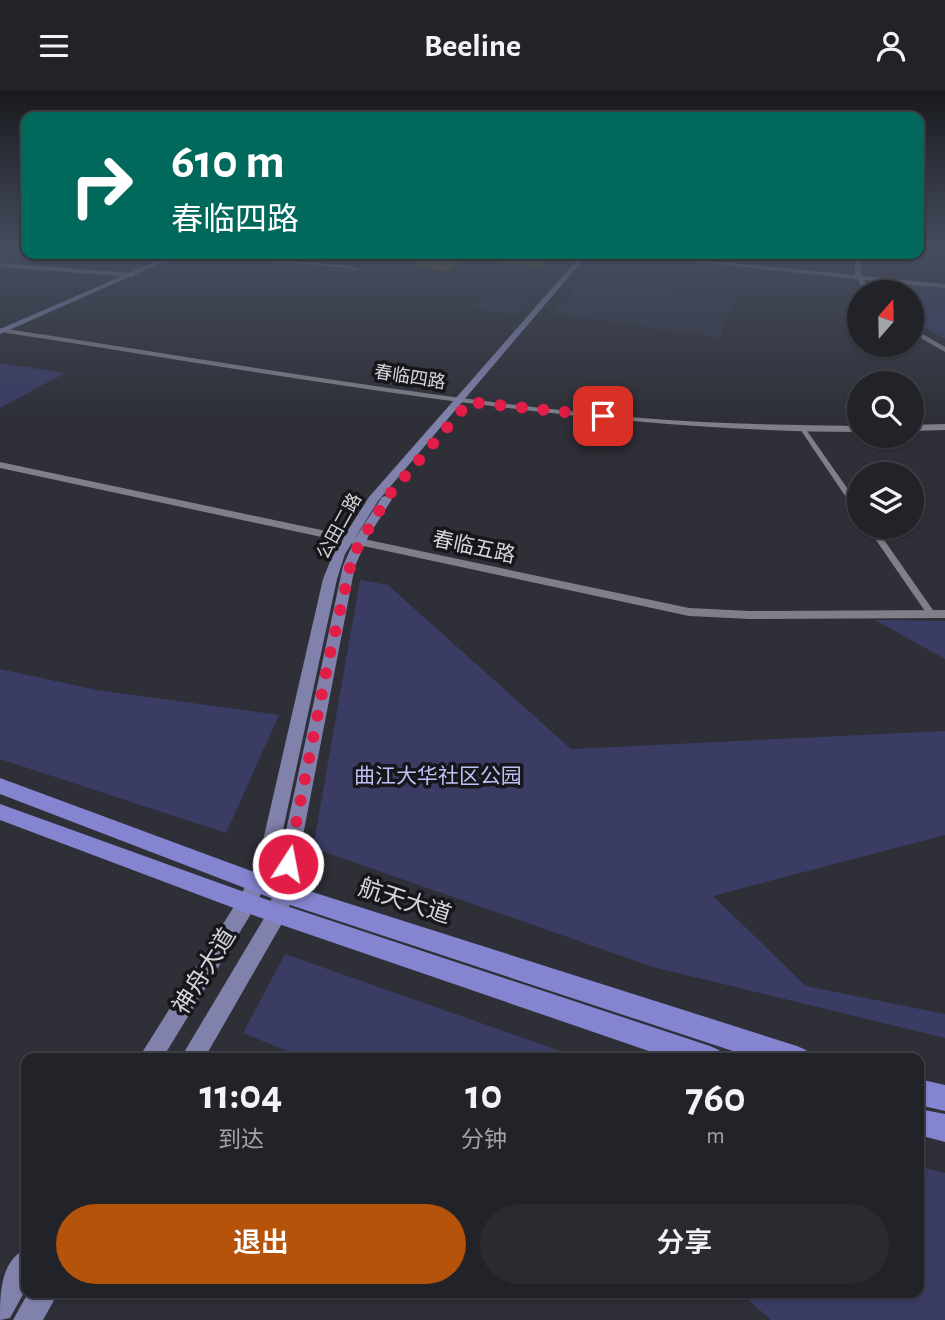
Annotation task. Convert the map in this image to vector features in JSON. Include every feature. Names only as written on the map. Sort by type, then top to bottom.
[{"type":"main road","points":[[1,331],[55,305]]},
{"type":"main road","points":[[1,331],[61,305]]},
{"type":"main road","name":"公田二路","points":[[253,893],[268,859],[330,579],[355,538],[542,305]]},
{"type":"main road","name":"公田二路","points":[[461,404],[548,305]]},
{"type":"main road","name":"公田二路","points":[[281,903],[355,538]]},
{"type":"main road","name":"航天大道","points":[[0,786],[253,893]]},
{"type":"main road","name":"航天大道","points":[[0,811],[253,893],[694,1053]]},
{"type":"main road","name":"神舟大道","points":[[153,1053],[253,893]]},
{"type":"main road","name":"航天大道","points":[[281,903],[777,1053]]},
{"type":"main road","name":"神舟大道","points":[[194,1053],[281,903]]},
{"type":"main road","points":[[924,1093],[945,1098]]},
{"type":"main road","points":[[924,1123],[945,1128]]},
{"type":"main road","points":[[0,1308],[21,1272]]},
{"type":"main road","points":[[27,1320],[41,1298]]},
{"type":"street","name":"春临四路","points":[[1,331],[461,404],[652,424],[847,431]]},
{"type":"street","points":[[924,335],[945,348]]},
{"type":"street","points":[[924,430],[945,429]]},
{"type":"street","points":[[804,431],[847,493]]},
{"type":"street","name":"春临五路","points":[[0,459],[689,612],[750,615],[929,611],[945,614]]},
{"type":"street","name":"春临五路","points":[[0,465],[355,538]]},
{"type":"street","points":[[879,539],[929,611]]},
{"type":"street","name":"春临五路","points":[[929,611],[945,606]]},
{"type":"shaded area","points":[[474,305],[523,305],[515,315],[469,308]]},
{"type":"shaded area","points":[[559,305],[732,305],[720,338],[554,313]]},
{"type":"green space","points":[[924,305],[945,305],[945,339],[924,327]]},
{"type":"green space","points":[[0,363],[65,373],[0,408]]},
{"type":"green space","name":"曲江大华社区公园","points":[[360,580],[388,585],[571,749],[945,731],[945,835],[713,896],[806,986],[945,1014],[945,1038],[653,967],[313,848]]},
{"type":"green space","points":[[875,620],[945,621],[945,659]]},
{"type":"green space","points":[[0,669],[97,690],[279,715],[226,833],[0,759]]},
{"type":"green space","points":[[285,954],[566,1053],[292,1053],[243,1033]]},
{"type":"green space","points":[[924,1168],[945,1173],[945,1320],[771,1320],[747,1298],[924,1298]]},
{"type":"route","points":[[288,864],[349,566],[376,512],[469,402],[603,416]]}]
